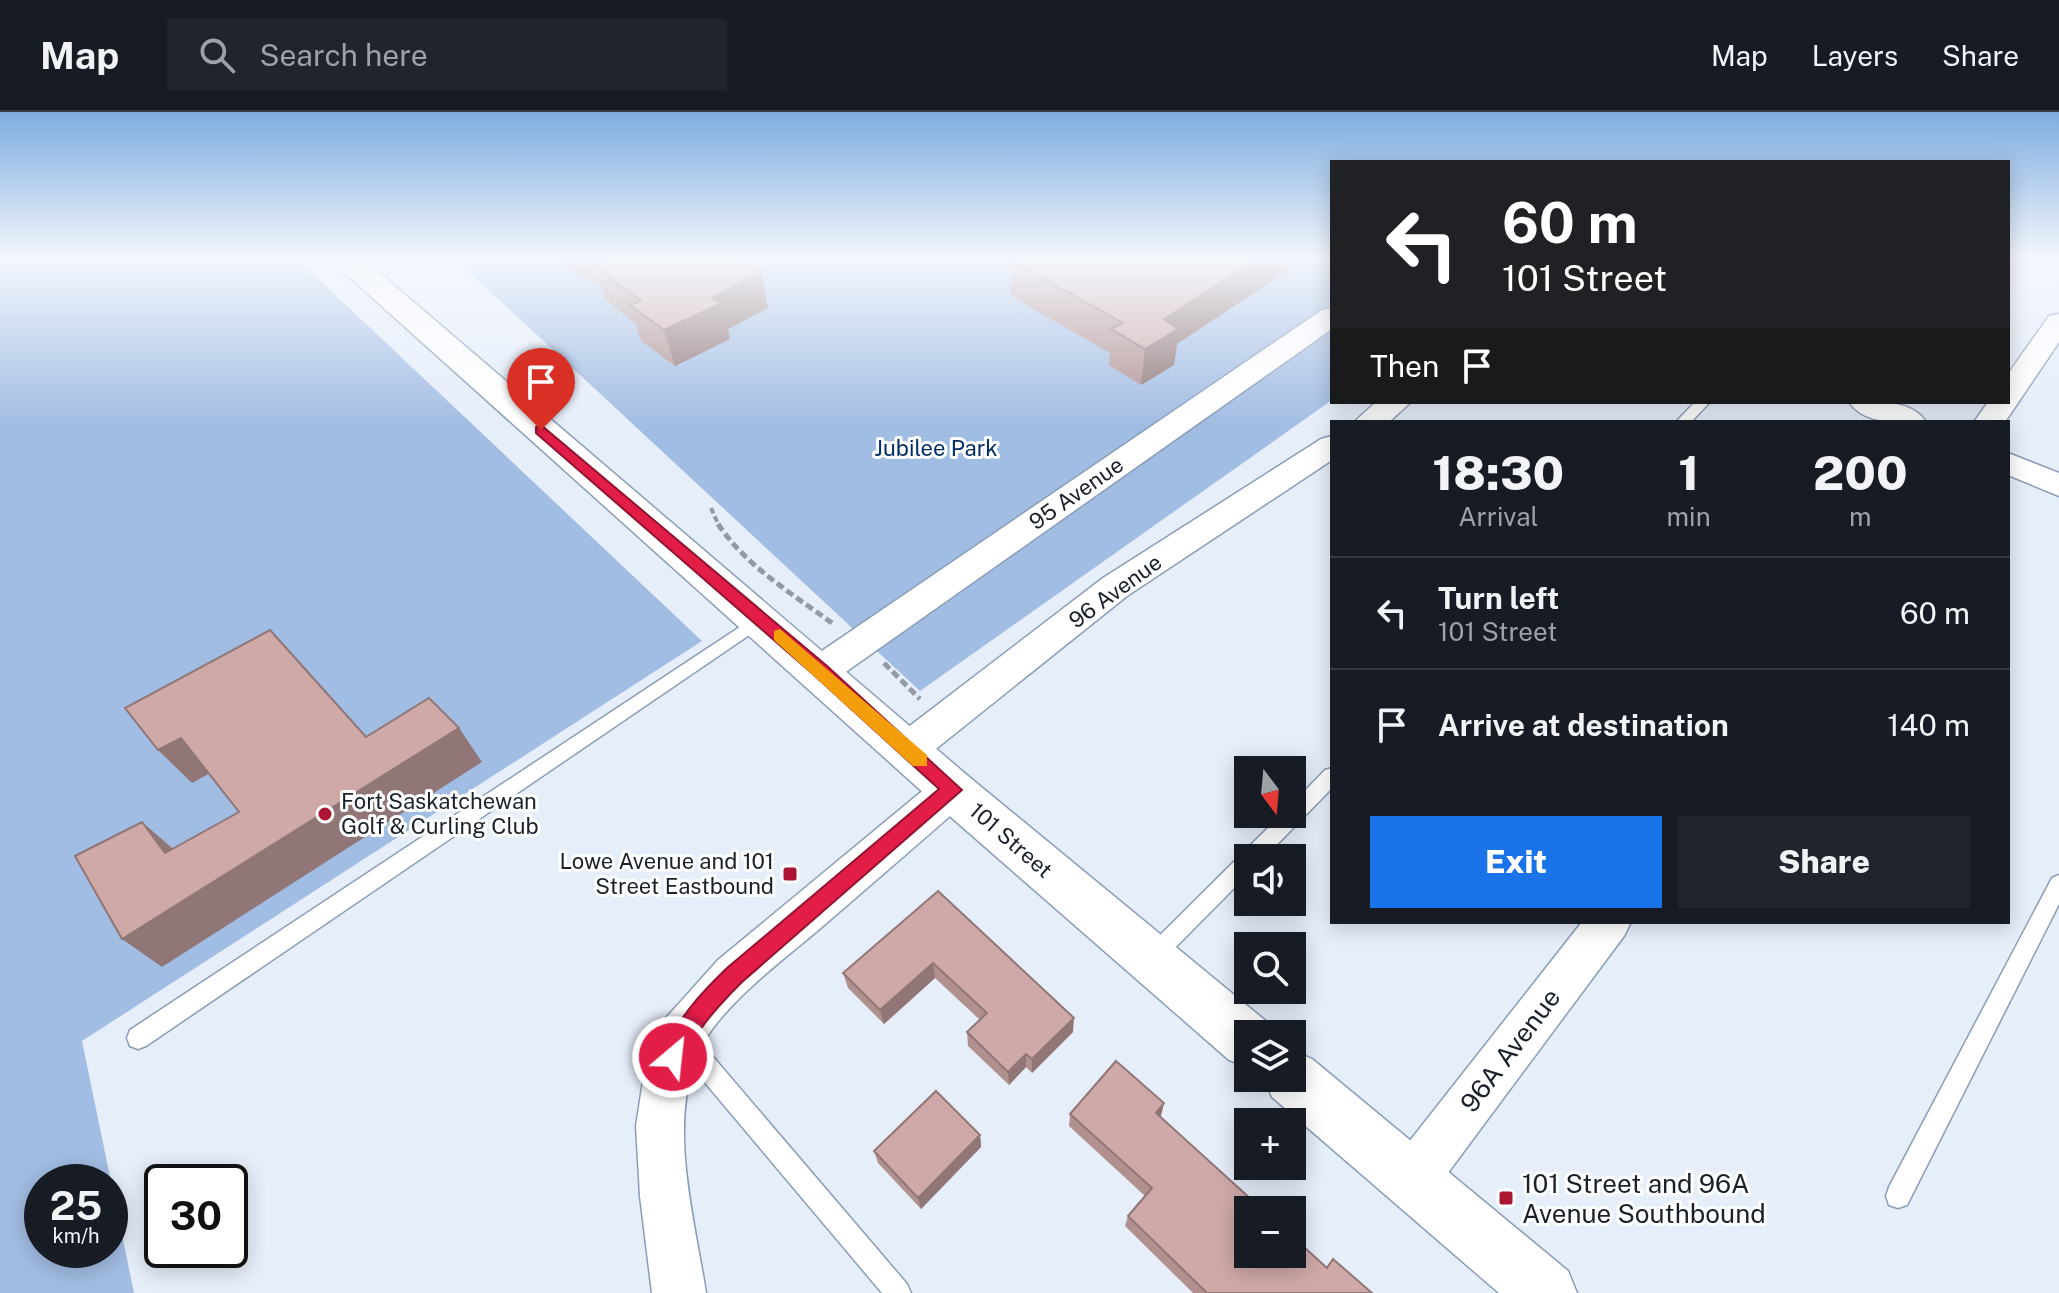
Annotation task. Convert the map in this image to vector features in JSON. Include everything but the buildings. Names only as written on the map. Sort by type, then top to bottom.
[{"type":"street","name":"101 Street","points":[[406,312],[820,671],[925,736],[952,790],[1234,1029]]},
{"type":"street","name":"95 Avenue","points":[[820,671],[1330,317]]},
{"type":"street","points":[[2010,392],[2059,322]]},
{"type":"street","points":[[1372,420],[1393,404]]},
{"type":"street","points":[[1869,404],[1906,420]]},
{"type":"street","name":"96 Avenue","points":[[925,736],[1115,587],[1330,447]]},
{"type":"street","points":[[2010,464],[2059,485]]},
{"type":"street","points":[[679,1293],[660,1113],[665,1077],[681,1036],[734,975],[952,790]]},
{"type":"street","name":"96A Avenue","points":[[1412,1179],[1607,924]]},
{"type":"street","points":[[1306,1090],[1546,1293]]},
{"type":"lane","points":[[1685,420],[1701,404]]},
{"type":"lane","points":[[138,1038],[761,619]]},
{"type":"lane","points":[[1264,844],[1330,778]]},
{"type":"lane","points":[[1150,959],[1234,874]]},
{"type":"lane","points":[[1898,1196],[2059,884]]},
{"type":"lane","points":[[681,1036],[898,1293]]},
{"type":"path","points":[[711,508],[718,525],[745,554],[860,643],[925,736]]},
{"type":"green space","points":[[0,312],[353,312],[702,641],[82,1041],[107,1164],[24,1164],[24,1268],[128,1268],[128,1264],[134,1293],[0,1293]]},
{"type":"green space","name":"Jubilee Park","points":[[512,312],[1330,312],[1330,401],[920,691]]},
{"type":"slow traffic","points":[[780,636],[920,760]]},
{"type":"place","name":"Fort Saskatchewan Golf & Curling Club","points":[[325,814]]},
{"type":"place","name":"Lowe Avenue and 101 Street Eastbound","points":[[790,874]]},
{"type":"place","name":"101 Street and 96A Avenue Southbound","points":[[1506,1198]]},
{"type":"route","points":[[541,430],[820,671],[952,790],[734,975],[681,1036],[673,1057]]}]
